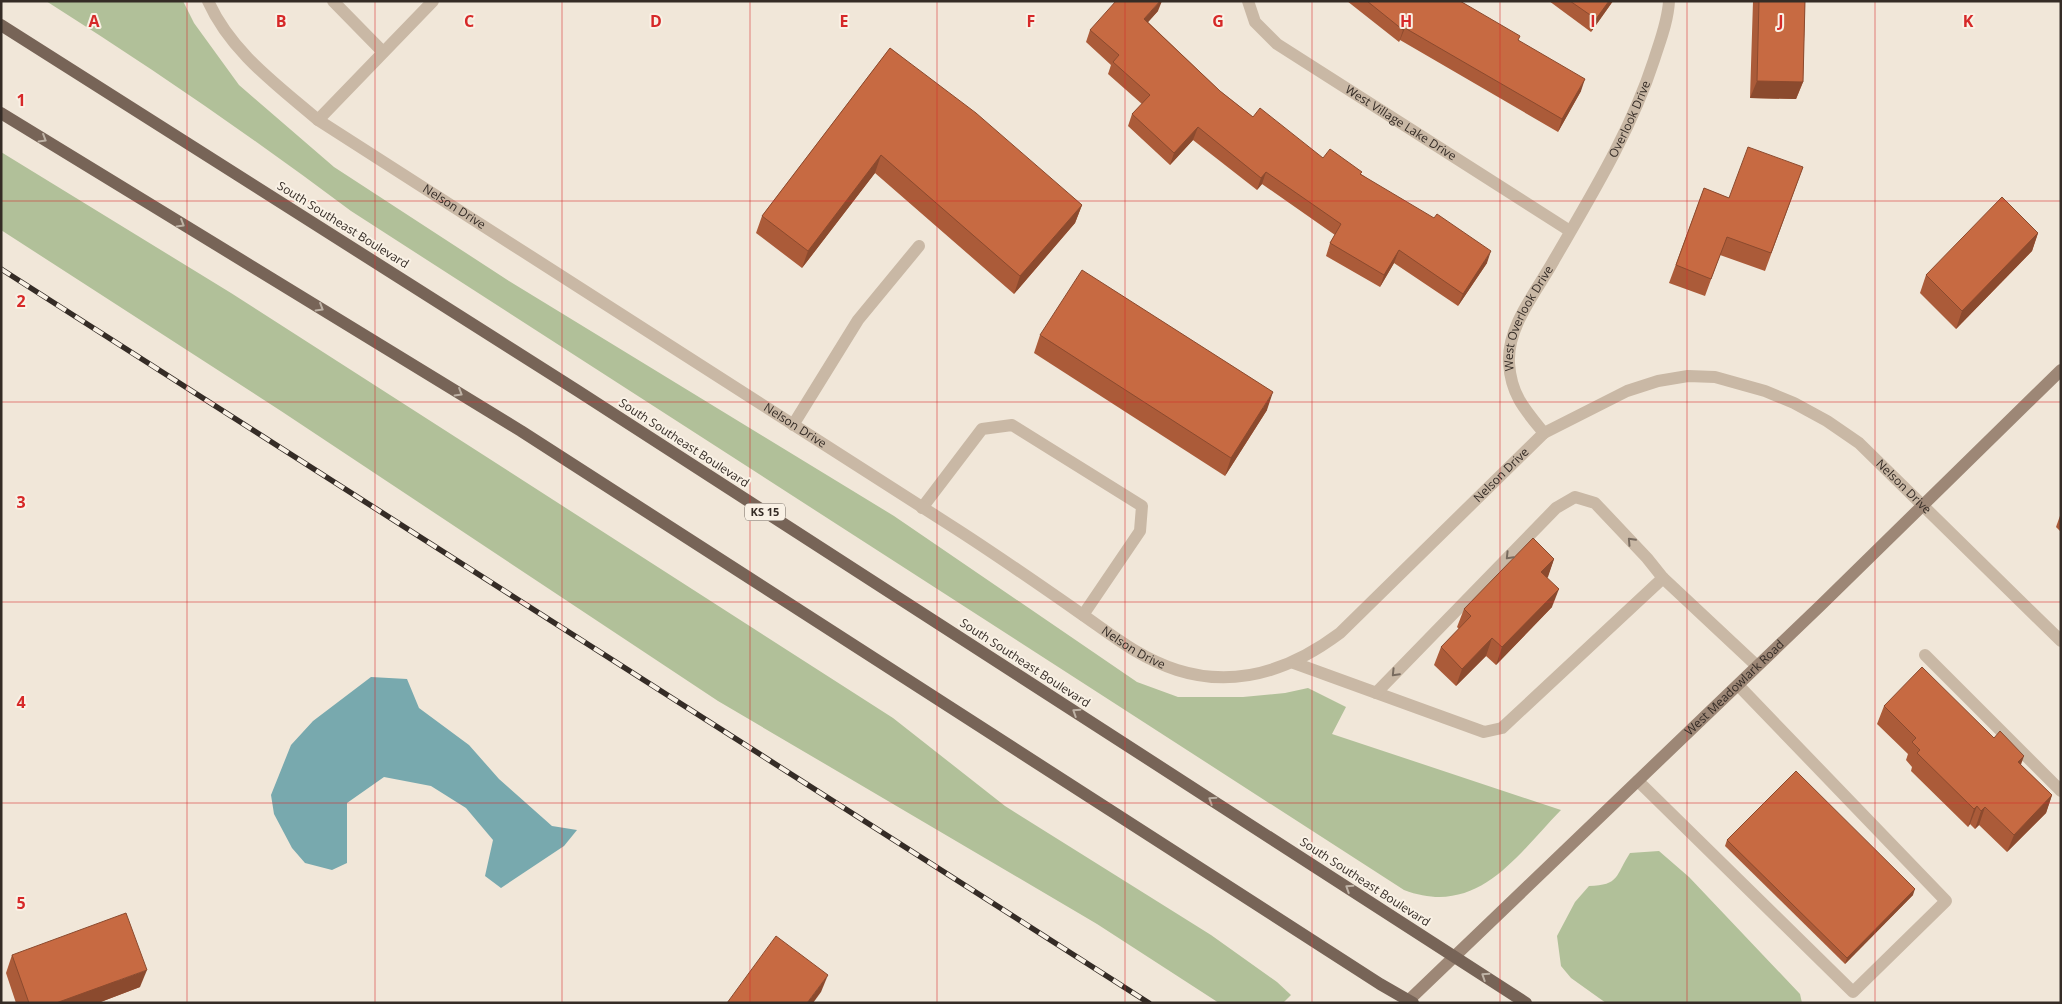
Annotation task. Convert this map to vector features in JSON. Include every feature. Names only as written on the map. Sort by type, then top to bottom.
[{"type":"main road","name":"South Southeast Boulevard","points":[[1,25],[578,391],[1526,1003]]},
{"type":"main road","points":[[1,113],[521,431],[1410,1002]]},
{"type":"main road","name":"West Meadowlark Road","points":[[1410,1002],[1455,956],[1738,685],[2061,370]]},
{"type":"street","name":"Nelson Drive","points":[[208,1],[217,22],[248,60],[318,120],[922,508],[1083,615],[1114,639],[1146,659],[1180,671],[1219,677],[1242,678],[1294,662],[1317,651],[1340,634],[1544,433],[1627,391],[1658,381],[1688,376],[1715,377],[1765,391],[1827,421],[1858,443],[2061,641]]},
{"type":"street","points":[[333,1],[383,52]]},
{"type":"street","points":[[318,120],[433,1]]},
{"type":"street","name":"West Village Lake Drive","points":[[1248,1],[1255,22],[1277,44],[1570,231]]},
{"type":"street","name":"Overlook Drive","points":[[1570,231],[1621,141],[1647,81],[1659,44],[1669,1]]},
{"type":"street","name":"West Overlook Drive","points":[[1544,433],[1517,399],[1509,362],[1513,338],[1521,318],[1570,231]]},
{"type":"street","points":[[793,425],[858,320],[920,246]]},
{"type":"street","points":[[922,508],[982,429],[1012,425],[1142,506],[1140,531],[1083,615]]},
{"type":"street","points":[[1376,693],[1556,508],[1565,501],[1575,497],[1595,503],[1647,558],[1663,578],[1757,666]]},
{"type":"street","points":[[1294,662],[1484,732],[1502,728],[1663,578]]},
{"type":"street","points":[[1925,655],[2061,791]]},
{"type":"street","points":[[1638,781],[1850,998],[1946,901],[1738,685]]},
{"type":"green space","points":[[46,1],[183,1],[194,23],[239,85],[334,167],[509,281],[894,516],[1137,682],[1178,697],[1243,697],[1285,693],[1308,688],[1346,707],[1332,734],[1561,810],[1511,863],[1493,878],[1474,889],[1453,896],[1430,896],[1404,890],[351,211],[201,103]]},
{"type":"green space","points":[[1,152],[231,293],[893,718],[1005,806],[1211,935],[1277,982],[1291,995],[1283,1003],[1219,1003],[1097,924],[718,701],[281,411],[1,230]]},
{"type":"green space","points":[[1659,851],[1689,877],[1800,994],[1802,1003],[1606,1003],[1571,978],[1561,966],[1557,936],[1575,902],[1589,886],[1606,884],[1616,878],[1630,853]]},
{"type":"water","points":[[371,677],[407,679],[419,708],[469,745],[499,779],[552,826],[577,830],[564,846],[501,888],[485,876],[493,840],[466,808],[431,786],[384,777],[347,803],[347,863],[332,870],[305,863],[292,848],[274,814],[271,795],[291,745],[313,721]]},
{"type":"building","points":[[1116,1],[1160,1],[1144,19],[1220,91],[1253,117],[1260,108],[1323,158],[1330,149],[1362,172],[1360,174],[1434,218],[1437,214],[1491,251],[1463,294],[1399,250],[1384,275],[1330,243],[1341,224],[1266,172],[1261,178],[1198,127],[1174,153],[1132,114],[1150,95],[1113,62],[1119,55],[1090,30]]},
{"type":"building","points":[[1367,1],[1460,1],[1520,36],[1518,40],[1585,79],[1562,119],[1405,28],[1403,30]]},
{"type":"building","points":[[1570,1],[1609,1],[1596,19]]},
{"type":"building","points":[[1759,1],[1805,1],[1803,82],[1757,81]]},
{"type":"building","points":[[890,48],[976,113],[1082,205],[1020,276],[881,155],[808,251],[762,216]]},
{"type":"building","points":[[1748,147],[1803,167],[1771,253],[1727,237],[1711,279],[1676,265],[1704,188],[1729,198]]},
{"type":"building","points":[[2002,197],[2038,233],[1962,311],[1926,275]]},
{"type":"building","points":[[1082,270],[1273,392],[1231,458],[1040,335]]},
{"type":"building","points":[[1533,538],[1554,559],[1541,572],[1559,589],[1502,647],[1492,638],[1462,669],[1441,647],[1471,616],[1464,609]]},
{"type":"building","points":[[1922,667],[1994,738],[2000,731],[2024,756],[2018,762],[2052,795],[2014,835],[1985,807],[1981,811],[1977,806],[1974,809],[1917,753],[1920,750],[1912,742],[1916,738],[1884,706]]},
{"type":"building","points":[[1796,771],[1915,889],[1847,958],[1727,840]]},
{"type":"building","points":[[126,913],[147,970],[56,1003],[29,1003],[12,955]]},
{"type":"building","points":[[776,936],[828,975],[807,1003],[727,1003]]},
{"type":"railway","points":[[1,269],[1149,1003]]}]
